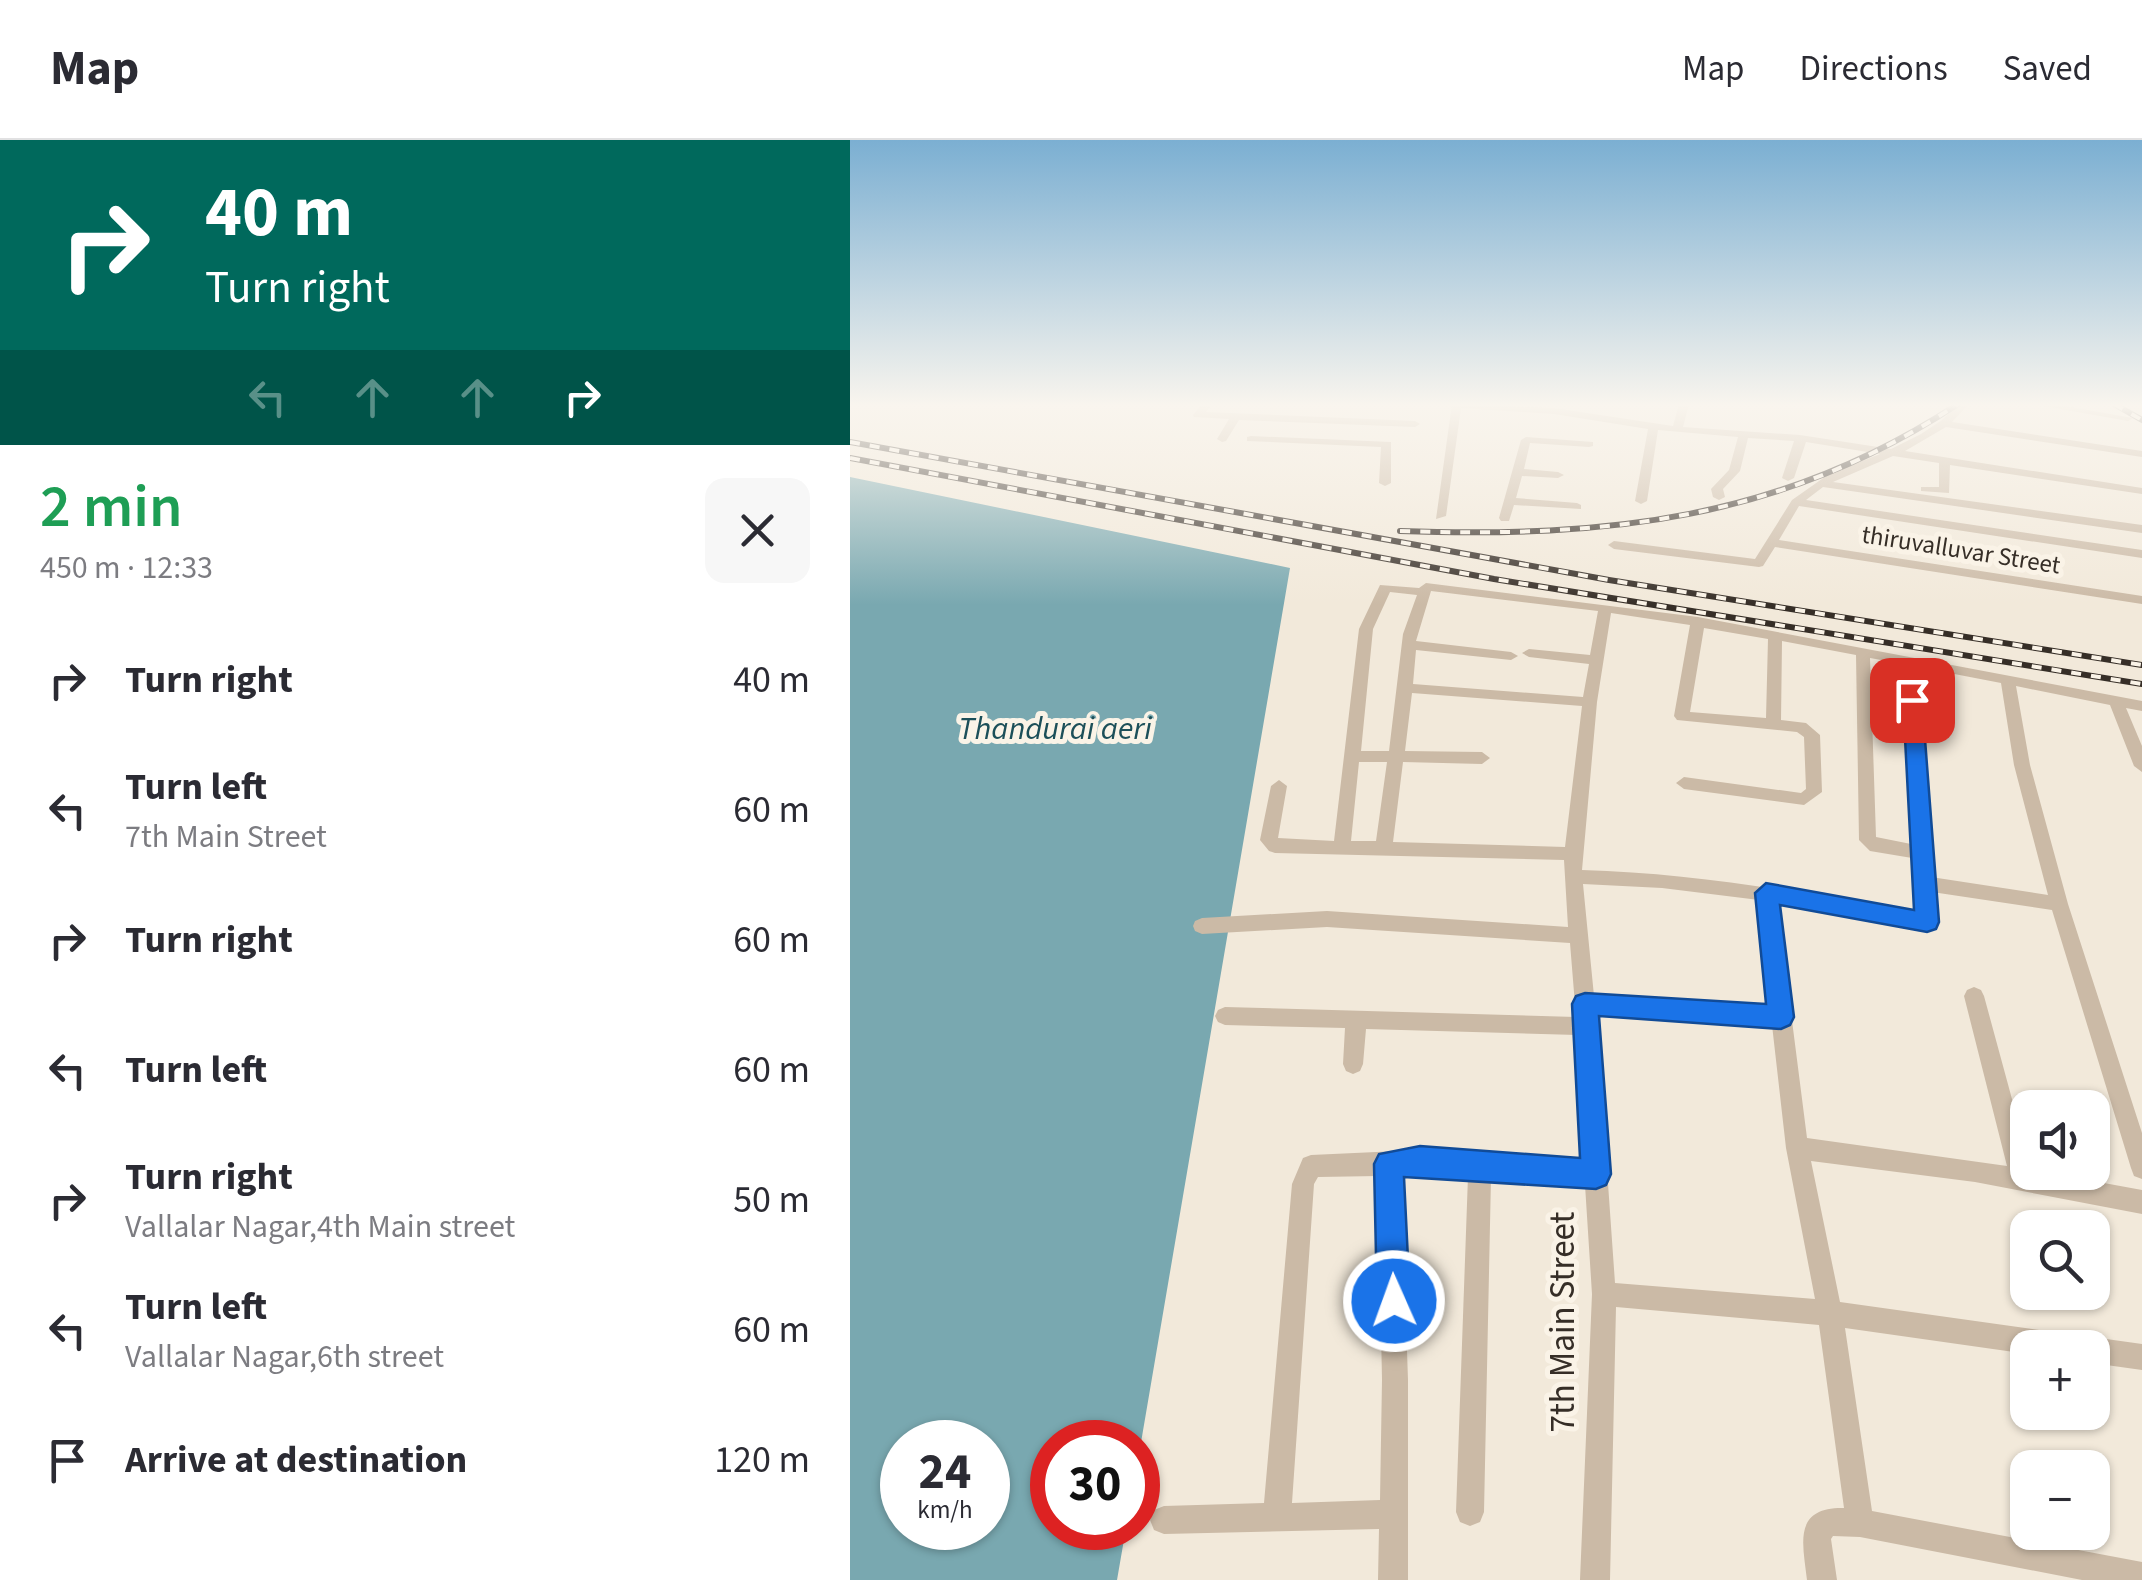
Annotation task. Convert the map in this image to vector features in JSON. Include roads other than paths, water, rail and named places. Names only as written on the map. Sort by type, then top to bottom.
[{"type":"street","points":[[1385,471],[1385,483]]},
{"type":"street","points":[[1440,516],[1446,471]]},
{"type":"street","points":[[1641,502],[1646,471]]},
{"type":"street","points":[[1720,497],[1717,489],[1734,471]]},
{"type":"street","points":[[1788,478],[1790,471]]},
{"type":"street","points":[[1614,544],[1759,563],[1796,502],[1855,471]]},
{"type":"street","points":[[1844,476],[1941,492],[1945,489],[1944,471]]},
{"type":"street","points":[[2007,471],[2142,491]]},
{"type":"street","points":[[1505,518],[1518,472],[1558,475]]},
{"type":"street","points":[[1824,484],[2142,529]]},
{"type":"street","points":[[1510,501],[1577,507]]},
{"type":"street","points":[[1796,502],[2142,554]]},
{"type":"street","name":"thiruvalluvar Street","points":[[1773,543],[2142,600]]},
{"type":"street","points":[[1384,848],[1412,645],[1410,634],[1426,587],[1698,621],[2142,706]]},
{"type":"street","points":[[1342,848],[1366,628],[1385,588],[1424,592]]},
{"type":"street","name":"7th Main Street","points":[[1595,1580],[1604,1294],[1573,854],[1590,702],[1606,608]]},
{"type":"street","points":[[1684,783],[1810,798],[1814,792],[1812,735],[1801,728],[1682,716],[1698,621]]},
{"type":"street","points":[[1773,724],[1774,634]]},
{"type":"street","points":[[1412,645],[1510,656]]},
{"type":"street","points":[[1530,652],[1596,660]]},
{"type":"street","points":[[1863,652],[1868,840],[1876,846],[1920,852]]},
{"type":"street","points":[[1574,877],[1637,877],[1766,893],[1927,922],[1910,662]]},
{"type":"street","points":[[2008,680],[2022,765],[2059,904],[2142,1168]]},
{"type":"street","points":[[1406,688],[1590,702]]},
{"type":"street","points":[[2116,701],[2142,766]]},
{"type":"street","points":[[1352,756],[1482,758]]},
{"type":"street","points":[[1280,786],[1269,840],[1274,846],[1573,854]]},
{"type":"street","points":[[1922,883],[2059,904]]},
{"type":"street","points":[[1766,893],[1797,1148],[1830,1313],[1860,1523]]},
{"type":"street","points":[[1202,926],[1279,920],[1365,920],[1579,936]]},
{"type":"street","points":[[1974,996],[2010,1134]]},
{"type":"street","points":[[1225,1016],[1356,1020],[1586,1015],[1781,1017]]},
{"type":"street","points":[[1353,1064],[1356,1020]]},
{"type":"street","points":[[1797,1148],[2010,1178]]},
{"type":"street","points":[[1277,1517],[1303,1184],[1311,1166],[1420,1160],[1596,1174]]},
{"type":"street","points":[[1389,1164],[1393,1580]]},
{"type":"street","points":[[1470,1512],[1480,1166]]},
{"type":"street","points":[[2077,1190],[2142,1202]]},
{"type":"street","points":[[1604,1294],[1830,1313],[2010,1339]]},
{"type":"street","points":[[2110,1353],[2142,1357]]},
{"type":"street","points":[[1164,1520],[1395,1514]]},
{"type":"street","points":[[1822,1580],[1816,1534],[1819,1525],[1860,1523],[2142,1576]]},
{"type":"water","name":"Thandurai aeri","points":[[850,477],[1290,568],[1145,1420],[1030,1420],[1030,1550],[1122,1550],[1117,1580],[850,1580]]},
{"type":"railway","points":[[920,471],[1494,579],[2142,684]]},
{"type":"railway","points":[[1011,471],[1609,580],[2142,665]]},
{"type":"railway","points":[[1400,531],[1550,530],[1621,524],[1691,514],[1759,497],[1832,471]]}]
